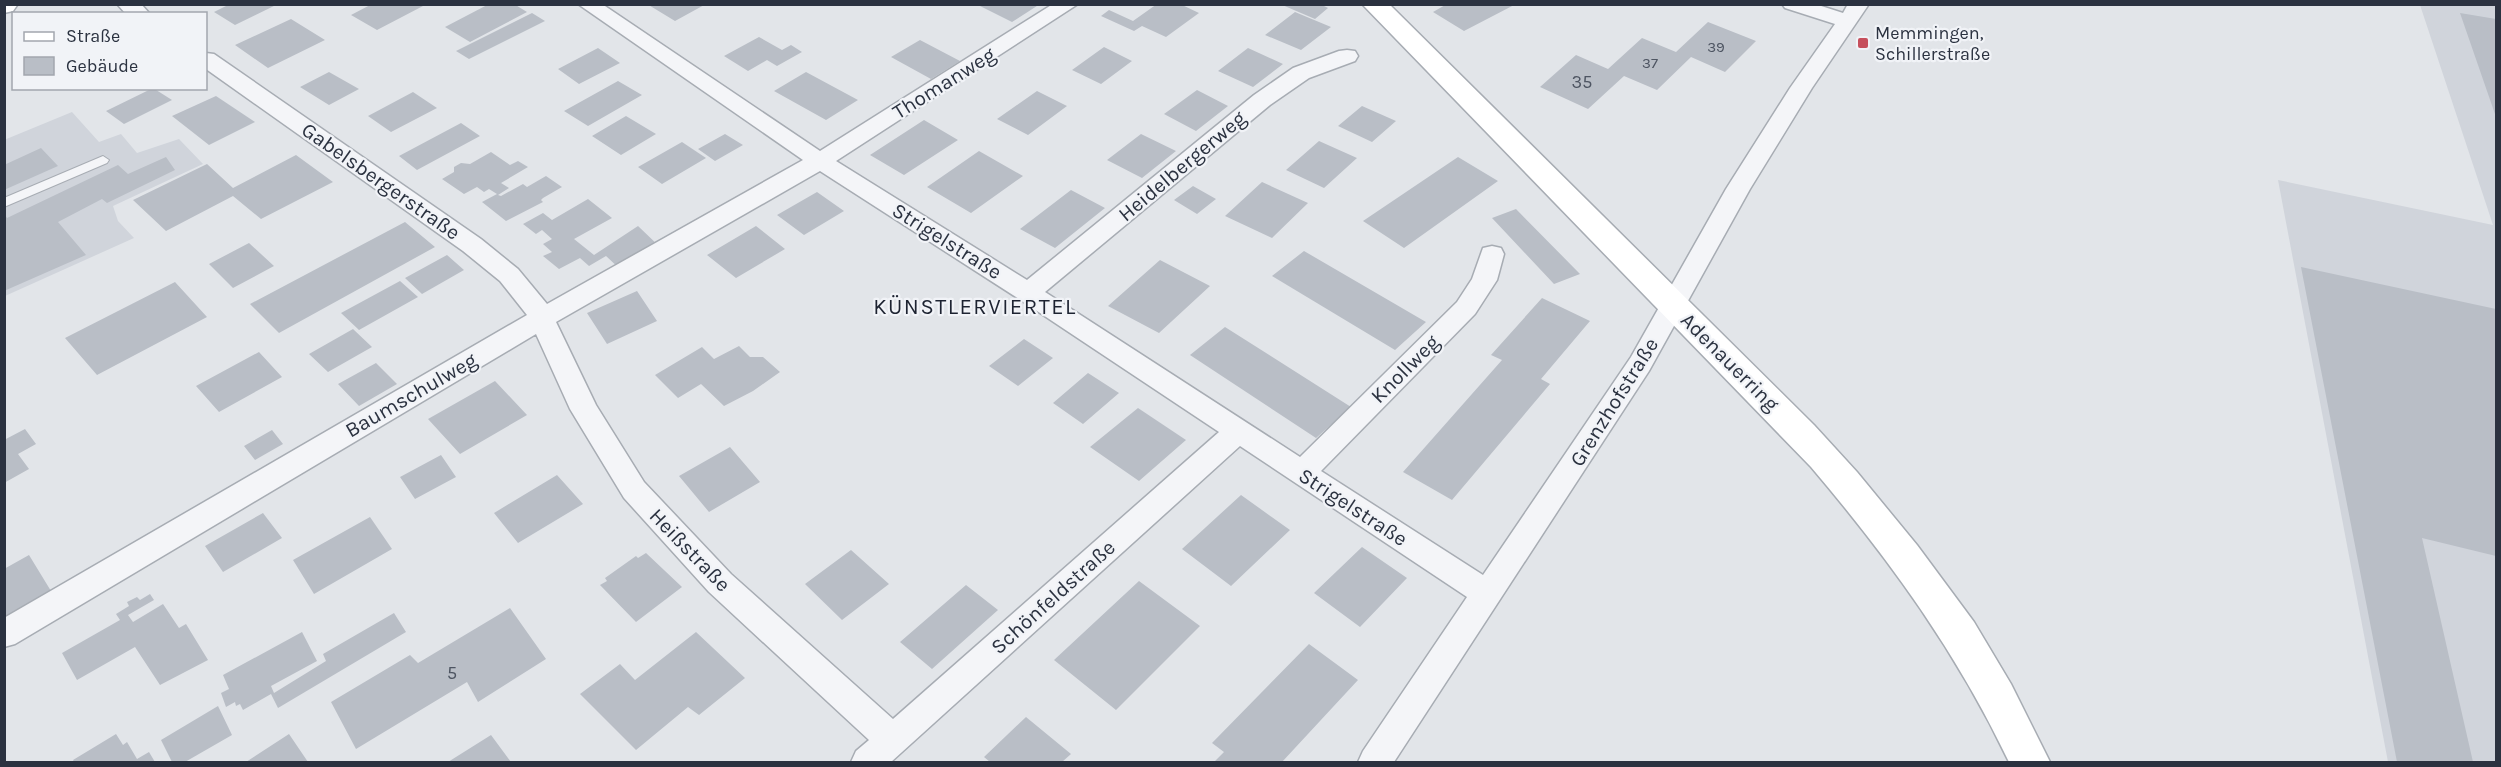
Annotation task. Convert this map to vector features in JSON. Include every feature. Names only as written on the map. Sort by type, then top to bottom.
[{"type":"main road","name":"Adenauerring","points":[[1374,4],[1802,434],[1858,496],[1961,635],[2011,723],[2030,762]]},
{"type":"street","name":"Strigelstraße","points":[[588,4],[820,161],[1028,293],[1487,594]]},
{"type":"street","name":"Thomanweg","points":[[820,161],[1068,4]]},
{"type":"street","points":[[1792,4],[1853,13]]},
{"type":"street","name":"Grenzhofstraße","points":[[1376,762],[1640,364],[1738,189],[1853,13]]},
{"type":"street","name":"Heidelbergerweg","points":[[1028,293],[1262,100],[1300,73],[1347,56]]},
{"type":"street","name":"Gabelsbergerstraße","points":[[207,60],[472,244],[523,290],[542,318]]},
{"type":"street","name":"Baumschulweg","points":[[4,634],[542,318],[820,161]]},
{"type":"street","name":"Knollweg","points":[[1301,473],[1466,308],[1484,280],[1492,254]]},
{"type":"street","name":"Heißstraße","points":[[542,318],[584,409],[634,490],[720,583],[893,740]]},
{"type":"street","name":"Schönfeldstraße","points":[[868,762],[1238,432]]},
{"type":"lane","points":[[4,204],[103,160]]},
{"type":"shaded area","points":[[2420,5],[2496,5],[2496,762],[2388,762],[2278,180],[2493,225]]},
{"type":"shaded area","points":[[72,112],[99,142],[121,134],[137,153],[179,139],[203,164],[113,206],[118,221],[134,238],[5,296],[4,140]]},
{"type":"building","points":[[230,4],[278,4],[235,25],[214,12]]},
{"type":"building","points":[[372,4],[420,4],[423,6],[377,30],[351,15]]},
{"type":"building","points":[[489,4],[514,4],[527,12],[470,42],[445,27]]},
{"type":"building","points":[[647,4],[706,4],[675,21]]},
{"type":"building","points":[[982,4],[1040,4],[1012,22],[980,6]]},
{"type":"building","points":[[1157,4],[1180,4],[1199,13],[1166,37],[1142,26],[1134,31],[1101,16],[1109,10],[1133,21]]},
{"type":"building","points":[[1280,4],[1320,4],[1328,8],[1315,19]]},
{"type":"building","points":[[1447,4],[1516,4],[1464,31],[1433,12]]},
{"type":"building","points":[[1295,12],[1331,27],[1301,50],[1265,35]]},
{"type":"building","points":[[532,13],[545,21],[469,59],[456,51]]},
{"type":"building","points":[[2460,13],[2496,19],[2496,117]]},
{"type":"building","points":[[291,19],[325,40],[268,68],[235,45]]},
{"type":"building","points":[[1708,22],[1756,41],[1725,72],[1691,57],[1657,90],[1624,76],[1588,109],[1540,87],[1576,55],[1608,69],[1642,38],[1676,52]]},
{"type":"building","points":[[759,37],[782,50],[791,45],[802,52],[777,66],[767,60],[748,71],[724,56]]},
{"type":"building","points":[[920,40],[960,61],[931,79],[891,57]]},
{"type":"building","points":[[1104,47],[1132,61],[1101,84],[1072,70]]},
{"type":"building","points":[[598,48],[620,63],[579,84],[558,69]]},
{"type":"building","points":[[1248,48],[1283,64],[1253,87],[1218,71]]},
{"type":"building","points":[[329,72],[359,89],[329,105],[300,87]]},
{"type":"building","points":[[806,72],[858,100],[826,120],[774,91]]},
{"type":"building","points":[[618,81],[642,95],[588,126],[564,111]]},
{"type":"building","points":[[149,90],[156,90],[172,100],[124,124],[106,111]]},
{"type":"building","points":[[1197,90],[1228,106],[1196,131],[1164,114]]},
{"type":"building","points":[[1037,91],[1067,106],[1028,135],[997,119]]},
{"type":"building","points":[[413,92],[437,108],[391,132],[368,116]]},
{"type":"building","points":[[216,96],[255,122],[209,145],[172,116]]},
{"type":"building","points":[[1362,106],[1396,121],[1372,142],[1338,126]]},
{"type":"building","points":[[626,116],[656,134],[621,155],[592,136]]},
{"type":"building","points":[[924,120],[958,140],[904,175],[870,155]]},
{"type":"building","points":[[461,123],[480,136],[417,170],[399,156]]},
{"type":"building","points":[[725,134],[743,145],[715,161],[698,149]]},
{"type":"building","points":[[1141,134],[1176,151],[1142,178],[1107,160]]},
{"type":"building","points":[[1319,141],[1357,158],[1324,188],[1286,170]]},
{"type":"building","points":[[682,142],[706,158],[662,184],[638,167]]},
{"type":"building","points":[[41,148],[58,166],[4,190],[4,165]]},
{"type":"building","points":[[979,151],[1023,176],[971,213],[927,187]]},
{"type":"building","points":[[491,152],[510,165],[518,161],[528,167],[501,183],[509,188],[498,195],[501,196],[523,184],[527,187],[546,176],[562,187],[543,198],[541,200],[543,202],[506,221],[482,202],[497,194],[489,189],[484,192],[477,187],[464,194],[442,179],[454,172],[454,167],[461,163],[470,164]]},
{"type":"building","points":[[296,155],[333,182],[261,219],[233,196],[166,231],[133,200],[207,164],[233,188]]},
{"type":"building","points":[[166,157],[175,170],[107,203],[102,199],[58,222],[86,255],[4,291],[4,214],[7,218],[118,165],[128,174]]},
{"type":"building","points":[[1458,157],[1498,181],[1404,248],[1363,221]]},
{"type":"building","points":[[1262,182],[1308,203],[1272,238],[1225,216]]},
{"type":"building","points":[[1193,186],[1216,199],[1197,214],[1174,200]]},
{"type":"building","points":[[1071,190],[1105,208],[1055,248],[1020,229]]},
{"type":"building","points":[[817,192],[844,211],[804,235],[777,215]]},
{"type":"building","points":[[588,199],[612,218],[574,239],[594,255],[638,226],[661,248],[621,270],[606,256],[589,266],[580,258],[559,269],[543,256],[552,252],[543,244],[552,239],[542,230],[536,234],[523,224],[543,213],[552,220]]},
{"type":"building","points":[[1516,209],[1580,274],[1554,284],[1492,218]]},
{"type":"building","points":[[405,222],[435,247],[279,333],[250,304]]},
{"type":"building","points":[[756,226],[785,249],[736,278],[707,255]]},
{"type":"building","points":[[249,243],[274,266],[233,288],[209,264]]},
{"type":"building","points":[[1304,251],[1426,322],[1395,350],[1272,276]]},
{"type":"building","points":[[447,255],[464,270],[422,294],[405,278]]},
{"type":"building","points":[[1160,260],[1210,286],[1159,333],[1108,306]]},
{"type":"building","points":[[2301,267],[2496,309],[2496,556],[2422,538],[2473,762],[2397,762]]},
{"type":"building","points":[[400,281],[418,297],[359,330],[341,313]]},
{"type":"building","points":[[175,282],[207,317],[97,375],[65,338]]},
{"type":"building","points":[[637,291],[657,321],[607,344],[587,313]]},
{"type":"building","points":[[1542,298],[1590,321],[1541,379],[1550,384],[1452,500],[1403,472],[1502,360],[1491,355]]},
{"type":"building","points":[[1225,327],[1351,407],[1316,438],[1190,355]]},
{"type":"building","points":[[353,329],[372,347],[328,372],[309,354]]},
{"type":"building","points":[[1024,339],[1053,358],[1018,386],[989,366]]},
{"type":"building","points":[[739,346],[750,357],[763,357],[780,372],[753,391],[724,406],[701,384],[678,398],[655,375],[702,347],[714,359]]},
{"type":"building","points":[[259,352],[282,377],[219,412],[196,386]]},
{"type":"building","points":[[376,363],[397,384],[359,406],[338,384]]},
{"type":"building","points":[[1088,373],[1119,393],[1083,424],[1053,403]]},
{"type":"building","points":[[495,381],[527,415],[460,454],[428,419]]},
{"type":"building","points":[[1138,408],[1186,440],[1139,481],[1090,447]]},
{"type":"building","points":[[25,429],[36,444],[18,454],[29,469],[4,483],[4,440]]},
{"type":"building","points":[[272,430],[283,444],[255,460],[244,446]]},
{"type":"building","points":[[730,447],[760,482],[709,512],[679,476]]},
{"type":"building","points":[[441,455],[456,477],[415,499],[400,477]]},
{"type":"building","points":[[557,475],[583,504],[518,543],[494,513]]},
{"type":"building","points":[[1241,495],[1290,530],[1231,586],[1182,549]]},
{"type":"building","points":[[263,513],[282,538],[223,572],[205,546]]},
{"type":"building","points":[[370,517],[392,549],[314,594],[293,560]]},
{"type":"building","points":[[1362,547],[1407,578],[1360,627],[1314,593]]},
{"type":"building","points":[[851,550],[889,584],[842,620],[805,584]]},
{"type":"building","points":[[646,553],[682,587],[636,622],[600,585],[607,581],[605,578],[636,556],[638,558]]},
{"type":"building","points":[[29,555],[51,591],[4,618],[4,569]]},
{"type":"building","points":[[1139,581],[1200,626],[1116,710],[1054,660]]},
{"type":"building","points":[[966,585],[998,610],[932,669],[900,642]]},
{"type":"building","points":[[150,594],[154,600],[128,615],[133,622],[163,604],[179,628],[186,624],[208,660],[160,685],[135,647],[77,680],[62,653],[120,620],[116,614],[129,606],[127,602],[137,597],[140,600]]},
{"type":"building","points":[[510,608],[546,659],[478,702],[467,682],[356,749],[331,702],[410,655],[418,663]]},
{"type":"building","points":[[394,613],[406,632],[278,708],[271,694],[243,710],[240,704],[236,706],[235,702],[226,707],[221,693],[229,689],[223,675],[302,632],[317,661],[271,686],[274,693],[326,661],[323,654]]},
{"type":"building","points":[[696,632],[745,678],[699,715],[688,707],[636,750],[580,694],[620,664],[635,680]]},
{"type":"building","points":[[1309,644],[1358,680],[1282,762],[1214,762],[1224,752],[1212,743]]},
{"type":"building","points":[[218,706],[232,735],[185,762],[172,762],[161,740]]},
{"type":"building","points":[[1026,717],[1071,754],[1062,762],[990,762],[984,757]]},
{"type":"building","points":[[116,734],[123,745],[127,742],[137,759],[149,752],[155,762],[74,762],[73,760]]},
{"type":"building","points":[[289,734],[308,762],[246,762]]},
{"type":"building","points":[[491,735],[511,762],[448,762]]},
{"type":"place","name":"Memmingen, Schillerstraße","points":[[1863,43]]},
{"type":"district","name":"KÜNSTLERVIERTEL","points":[[975,306]]}]
